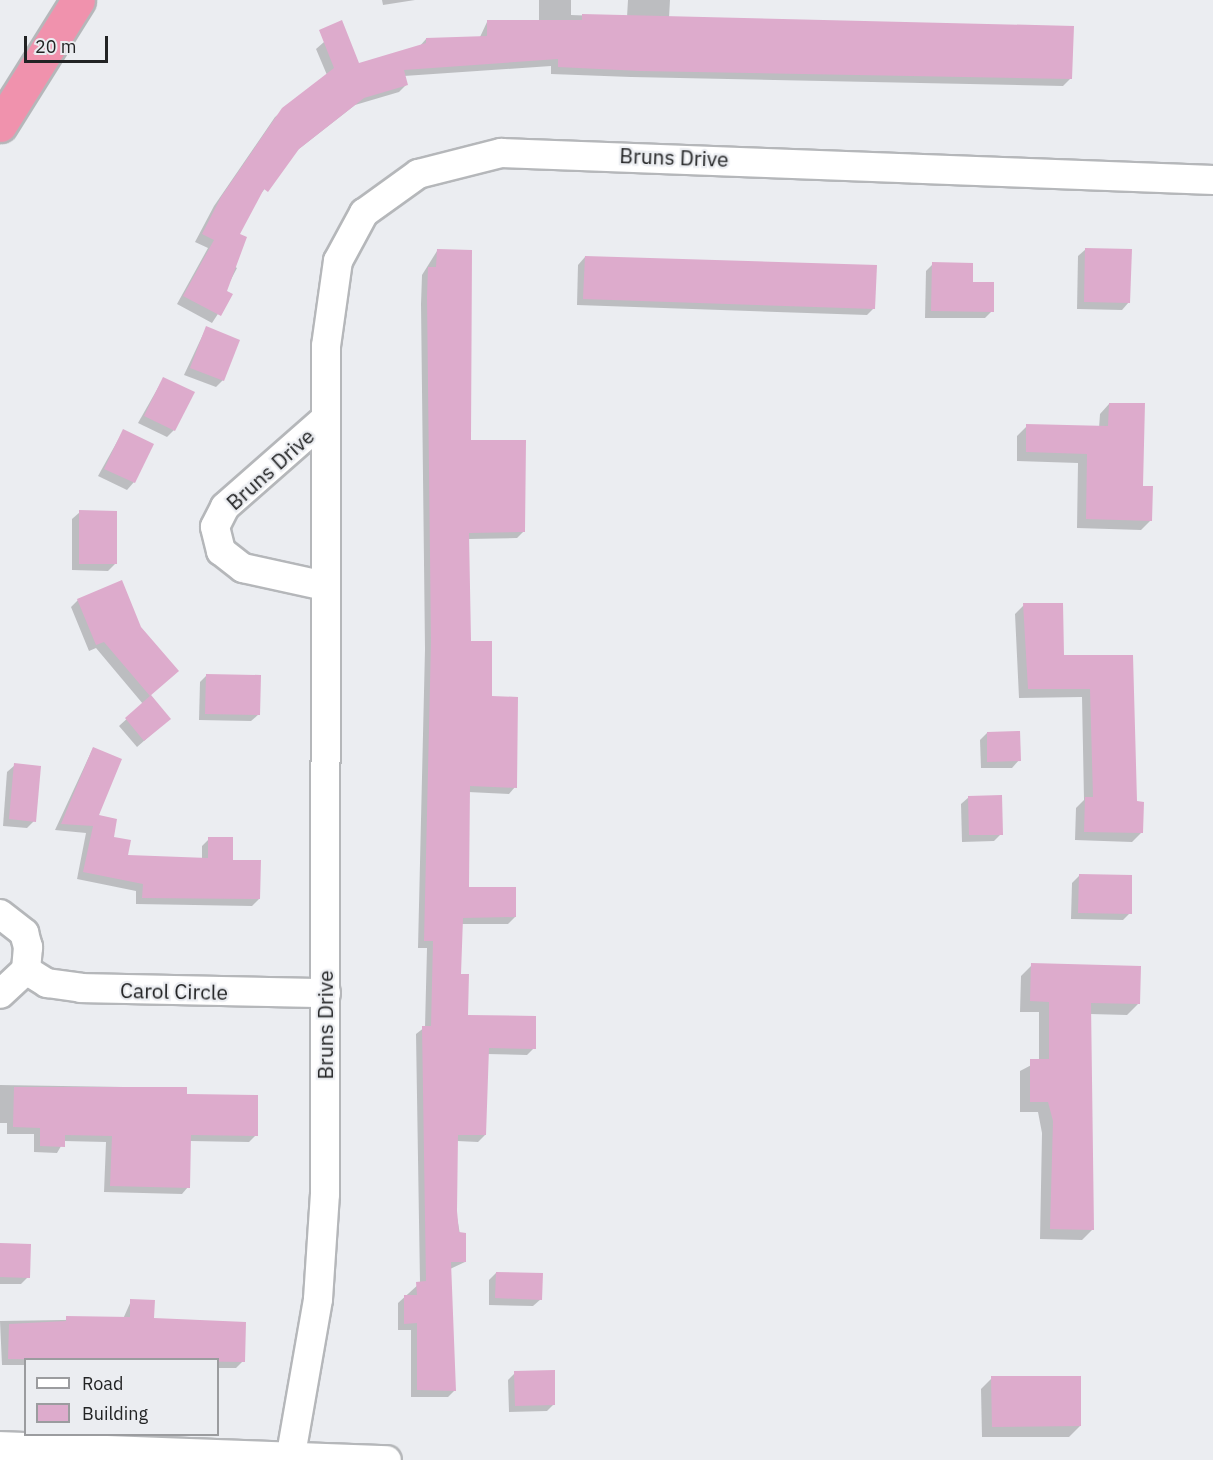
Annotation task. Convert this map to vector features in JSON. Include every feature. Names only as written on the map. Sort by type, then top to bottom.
[{"type":"highway","points":[[0,125],[78,0]]},
{"type":"street","name":"Bruns Drive","points":[[291,1459],[318,1299],[325,1194],[325,419],[329,303],[346,241],[364,213],[399,184],[459,160],[544,152],[1213,180]]},
{"type":"street","name":"Bruns Drive","points":[[325,419],[225,507],[215,527],[221,551],[243,568],[325,586]]},
{"type":"street","points":[[0,914],[24,933],[26,970],[0,994]]},
{"type":"street","name":"Carol Circle","points":[[26,970],[47,983],[81,988],[326,993]]},
{"type":"street","points":[[0,1446],[291,1459],[387,1460]]},
{"type":"building","points":[[582,14],[1074,26],[1072,79],[640,71],[558,67],[558,59],[404,70],[408,85],[364,98],[299,149],[268,192],[264,189],[240,234],[247,237],[227,291],[233,294],[221,316],[183,296],[214,240],[202,234],[221,197],[282,108],[334,68],[319,30],[342,20],[359,63],[426,43],[426,38],[487,36],[487,20],[582,20]]},
{"type":"building","points":[[1085,248],[1132,249],[1130,303],[1084,302]]},
{"type":"building","points":[[437,249],[472,250],[471,440],[526,440],[525,532],[469,533],[471,641],[492,641],[492,696],[518,697],[517,788],[470,786],[469,887],[516,887],[516,917],[463,918],[461,974],[469,974],[468,1015],[536,1016],[536,1049],[489,1048],[486,1135],[458,1135],[457,1211],[459,1232],[466,1233],[466,1262],[451,1262],[456,1391],[417,1390],[417,1323],[404,1324],[404,1295],[417,1295],[416,1282],[426,1281],[422,1026],[431,1026],[433,941],[424,941],[431,642],[427,297],[428,267],[436,267]]},
{"type":"building","points":[[585,256],[877,265],[875,309],[583,299]]},
{"type":"building","points":[[932,262],[973,263],[973,282],[994,282],[994,312],[931,311]]},
{"type":"building","points":[[206,326],[240,340],[224,381],[190,368]]},
{"type":"building","points":[[163,377],[195,392],[175,431],[144,416]]},
{"type":"building","points":[[1109,403],[1145,403],[1143,486],[1153,486],[1152,521],[1086,519],[1087,454],[1026,452],[1026,424],[1108,426]]},
{"type":"building","points":[[123,429],[154,444],[135,483],[104,469]]},
{"type":"building","points":[[79,510],[117,511],[117,564],[79,564]]},
{"type":"building","points":[[122,580],[141,627],[179,671],[150,696],[104,642],[96,645],[77,599]]},
{"type":"building","points":[[1023,603],[1063,603],[1064,655],[1133,655],[1137,801],[1144,802],[1143,833],[1084,832],[1085,797],[1093,797],[1090,689],[1028,689]]},
{"type":"building","points":[[206,674],[261,675],[260,715],[205,714]]},
{"type":"building","points":[[151,695],[171,719],[144,741],[125,718]]},
{"type":"building","points":[[1020,731],[1021,761],[987,762],[987,732]]},
{"type":"building","points":[[93,747],[122,759],[99,815],[117,819],[114,837],[131,840],[128,855],[208,858],[208,837],[233,837],[233,860],[261,860],[260,899],[142,898],[143,884],[83,872],[93,826],[61,824]]},
{"type":"building","points":[[14,763],[41,766],[36,822],[9,819]]},
{"type":"building","points":[[1002,795],[1003,835],[969,835],[968,796]]},
{"type":"building","points":[[1079,874],[1132,875],[1132,914],[1078,913]]},
{"type":"building","points":[[1031,963],[1141,966],[1140,1004],[1091,1003],[1094,1230],[1050,1229],[1053,1121],[1048,1102],[1030,1102],[1030,1059],[1049,1059],[1049,1002],[1030,1001]]},
{"type":"building","points":[[14,1087],[187,1087],[187,1094],[258,1095],[258,1136],[191,1135],[190,1188],[110,1186],[112,1136],[65,1135],[65,1147],[40,1146],[40,1128],[13,1127]]},
{"type":"building","points":[[0,1243],[31,1244],[30,1278],[0,1277]]},
{"type":"building","points":[[496,1272],[543,1273],[542,1300],[495,1298]]},
{"type":"building","points":[[130,1299],[155,1300],[154,1318],[246,1322],[245,1362],[219,1362],[219,1358],[8,1359],[9,1324],[66,1321],[66,1316],[130,1317]]},
{"type":"building","points":[[555,1370],[555,1405],[515,1406],[514,1371]]},
{"type":"building","points":[[991,1376],[1081,1376],[1081,1426],[992,1427]]}]
